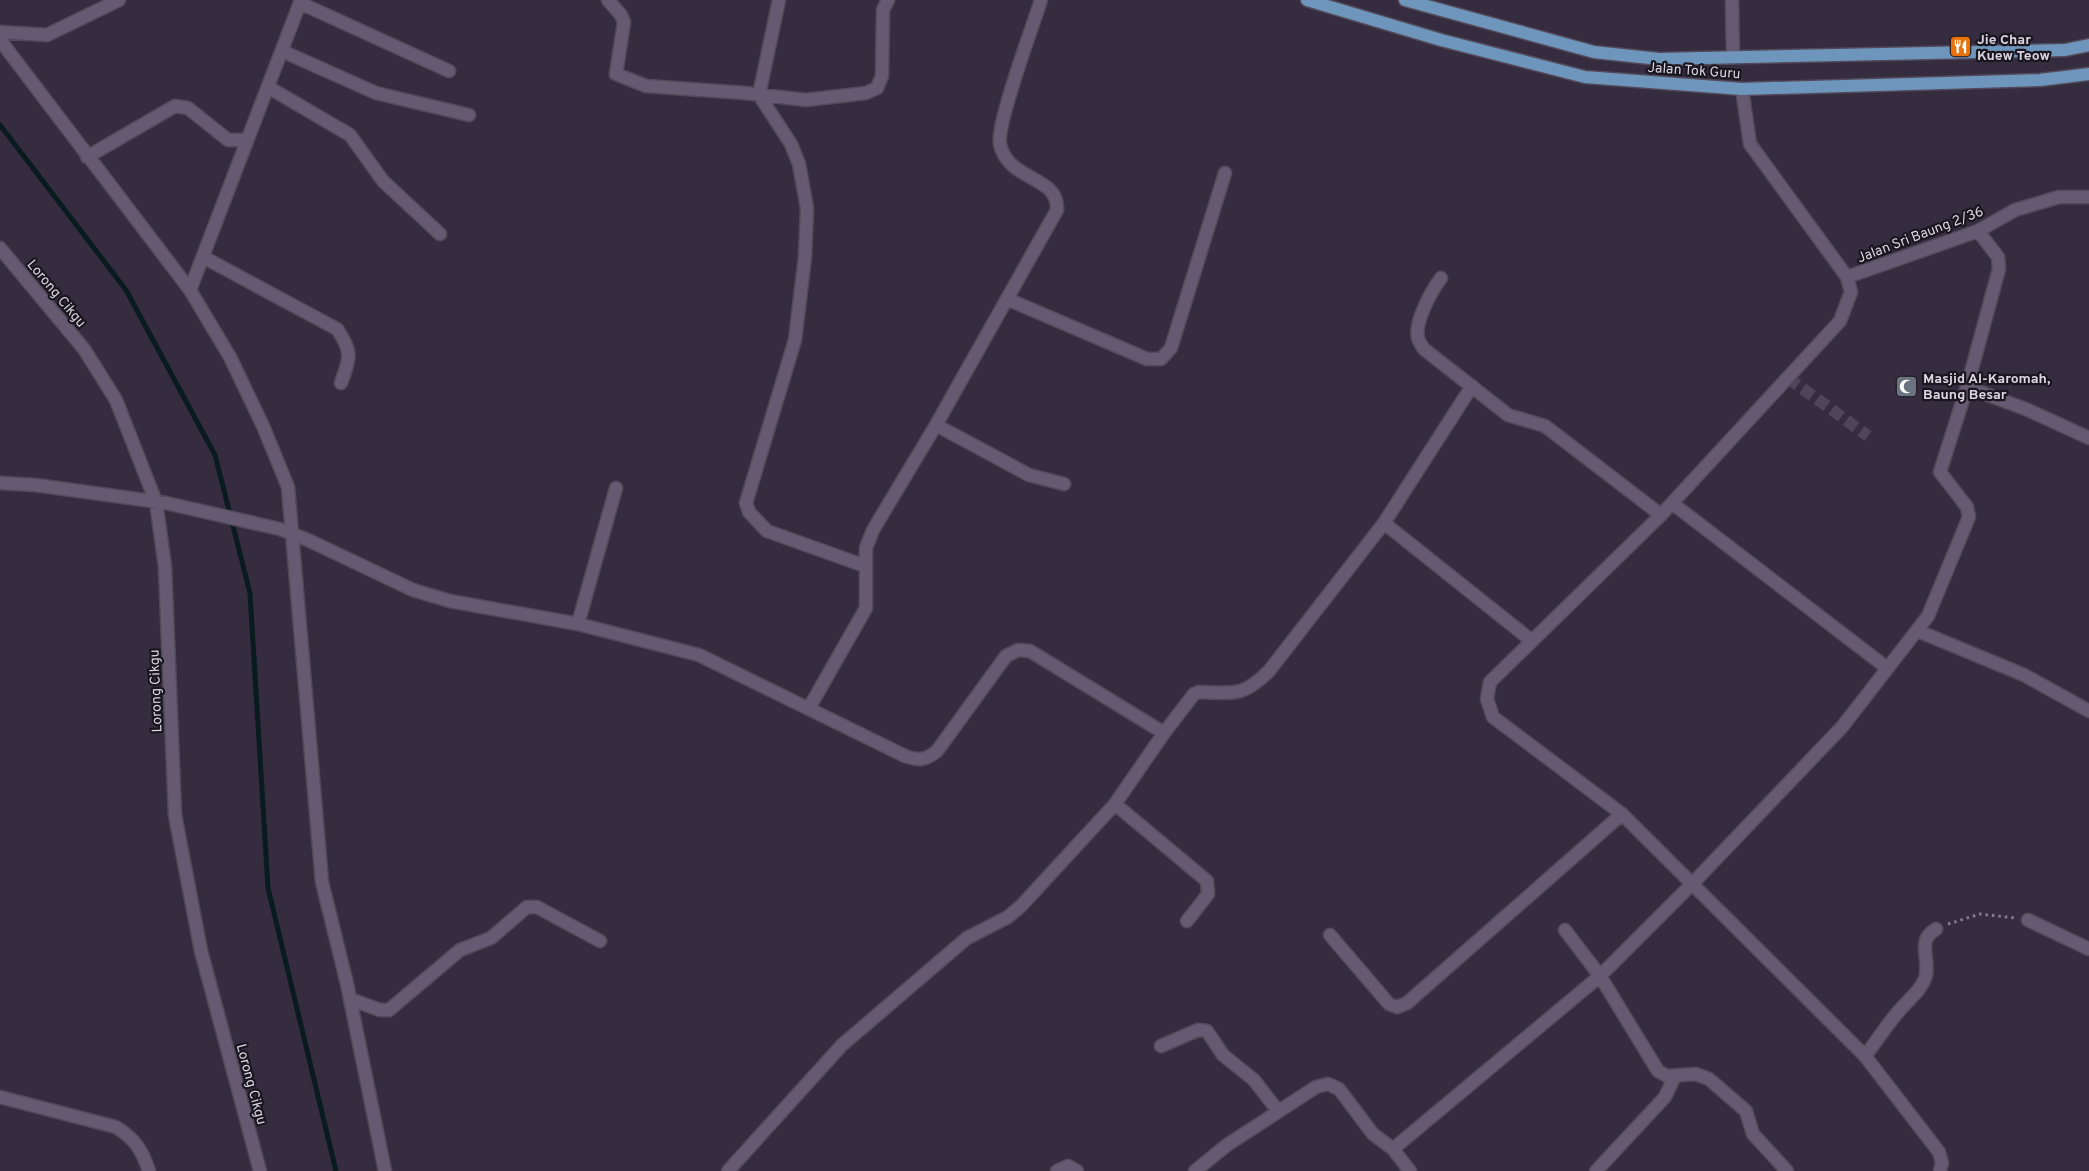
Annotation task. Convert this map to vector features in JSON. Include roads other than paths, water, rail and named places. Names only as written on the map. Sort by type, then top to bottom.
[{"type":"main road","name":"Jalan Tok Guru","points":[[1307,0],[1441,40],[1585,77],[1742,89],[2040,80],[2089,74]]},
{"type":"main road","name":"Jalan Tok Guru","points":[[1404,0],[1594,52],[1659,59],[2066,50],[2089,45]]},
{"type":"street","points":[[0,32],[47,35],[119,0]]},
{"type":"street","points":[[608,0],[619,11],[624,22],[616,74],[646,86],[759,94],[806,100],[872,91],[877,88],[882,76],[883,13],[888,0]]},
{"type":"street","points":[[779,0],[759,94],[791,144],[799,164],[807,208],[805,257],[795,340],[746,499],[746,508],[770,533],[865,566]]},
{"type":"street","points":[[809,708],[863,616],[866,599],[866,548],[873,530],[936,424],[1057,210],[1057,200],[1054,193],[1016,170],[1009,163],[1000,144],[1000,135],[1041,0]]},
{"type":"street","points":[[1732,0],[1732,57]]},
{"type":"street","points":[[190,290],[301,2],[449,71]]},
{"type":"street","points":[[0,40],[87,157],[190,290],[230,357],[263,426],[288,487],[286,531],[322,882],[350,999],[386,1171]]},
{"type":"street","points":[[282,51],[376,93],[470,115]]},
{"type":"street","points":[[268,87],[350,135],[383,181],[440,234]]},
{"type":"street","points":[[1742,89],[1750,144],[1847,277],[1851,292],[1840,322],[1661,515],[1490,682],[1486,699],[1494,717],[1622,814],[1865,1056],[1939,1152],[1942,1163],[1940,1171]]},
{"type":"street","points":[[87,157],[175,106],[188,108],[228,140],[247,140]]},
{"type":"street","points":[[1007,299],[1147,359],[1161,359],[1171,348],[1225,173]]},
{"type":"street","name":"Jalan Sri Baung 2/36","points":[[1847,277],[1978,231],[2015,210],[2059,197],[2089,197]]},
{"type":"street","points":[[1393,1149],[1600,976],[1692,884],[1842,726],[1928,616],[1969,517],[1965,503],[1940,472],[1994,294],[2000,262],[1978,231]]},
{"type":"street","name":"Lorong Cikgu","points":[[0,248],[84,349],[116,400],[161,502],[175,815],[201,951],[260,1171]]},
{"type":"street","points":[[203,257],[337,329],[347,343],[350,360],[341,383]]},
{"type":"street","points":[[1441,278],[1429,295],[1418,332],[1418,338],[1424,349],[1508,415],[1545,426],[1661,515]]},
{"type":"street","points":[[728,1171],[842,1045],[967,938],[1015,912],[1116,804],[1164,732],[1194,694],[1199,692],[1232,693],[1244,691],[1254,685],[1269,671],[1384,523],[1472,386]]},
{"type":"street","points":[[1967,387],[2028,410],[2089,438]]},
{"type":"street","points":[[936,424],[1029,475],[1064,484]]},
{"type":"street","points":[[0,483],[35,485],[161,502],[286,531],[413,590],[450,601],[578,624],[699,655],[905,756],[917,760],[924,760],[937,751],[1006,656],[1018,650],[1030,651],[1164,732]]},
{"type":"street","points":[[578,624],[616,488]]},
{"type":"street","points":[[1672,503],[1887,668]]},
{"type":"street","points":[[1384,523],[1532,641]]},
{"type":"street","points":[[1918,631],[2024,675],[2089,711]]},
{"type":"street","points":[[1116,804],[1207,881],[1208,894],[1187,921]]},
{"type":"street","points":[[1330,935],[1389,1004],[1397,1007],[1406,1004],[1622,814]]},
{"type":"street","points":[[350,999],[380,1010],[389,1010],[460,950],[491,938],[527,907],[537,908],[600,941]]},
{"type":"street","points":[[2028,920],[2089,949]]},
{"type":"street","points":[[1865,1056],[1897,1012],[1922,983],[1926,975],[1927,961],[1924,943],[1926,937],[1936,929]]},
{"type":"street","points":[[1565,930],[1600,976],[1655,1068],[1662,1075],[1696,1074],[1709,1079],[1746,1111],[1753,1134],[1788,1171]]},
{"type":"street","points":[[1162,1046],[1198,1030],[1207,1031],[1223,1055],[1254,1080],[1278,1111]]},
{"type":"street","points":[[1596,1171],[1665,1097],[1675,1076]]},
{"type":"street","points":[[1195,1171],[1227,1145],[1278,1111],[1316,1087],[1328,1084],[1339,1089],[1375,1136],[1393,1149],[1410,1171]]},
{"type":"street","points":[[0,1097],[116,1127],[132,1137],[142,1150],[149,1171]]},
{"type":"street","points":[[1057,1171],[1068,1166],[1078,1171]]},
{"type":"waterway","points":[[0,125],[126,290],[215,455],[250,593],[268,888],[336,1171]]},
{"type":"tunnel","points":[[1788,378],[1868,436]]},
{"type":"place","name":"Jie Char Kuew Teow","points":[[1961,47]]},
{"type":"place","name":"Masjid Al-Karomah, Baung Besar","points":[[1907,386]]}]
